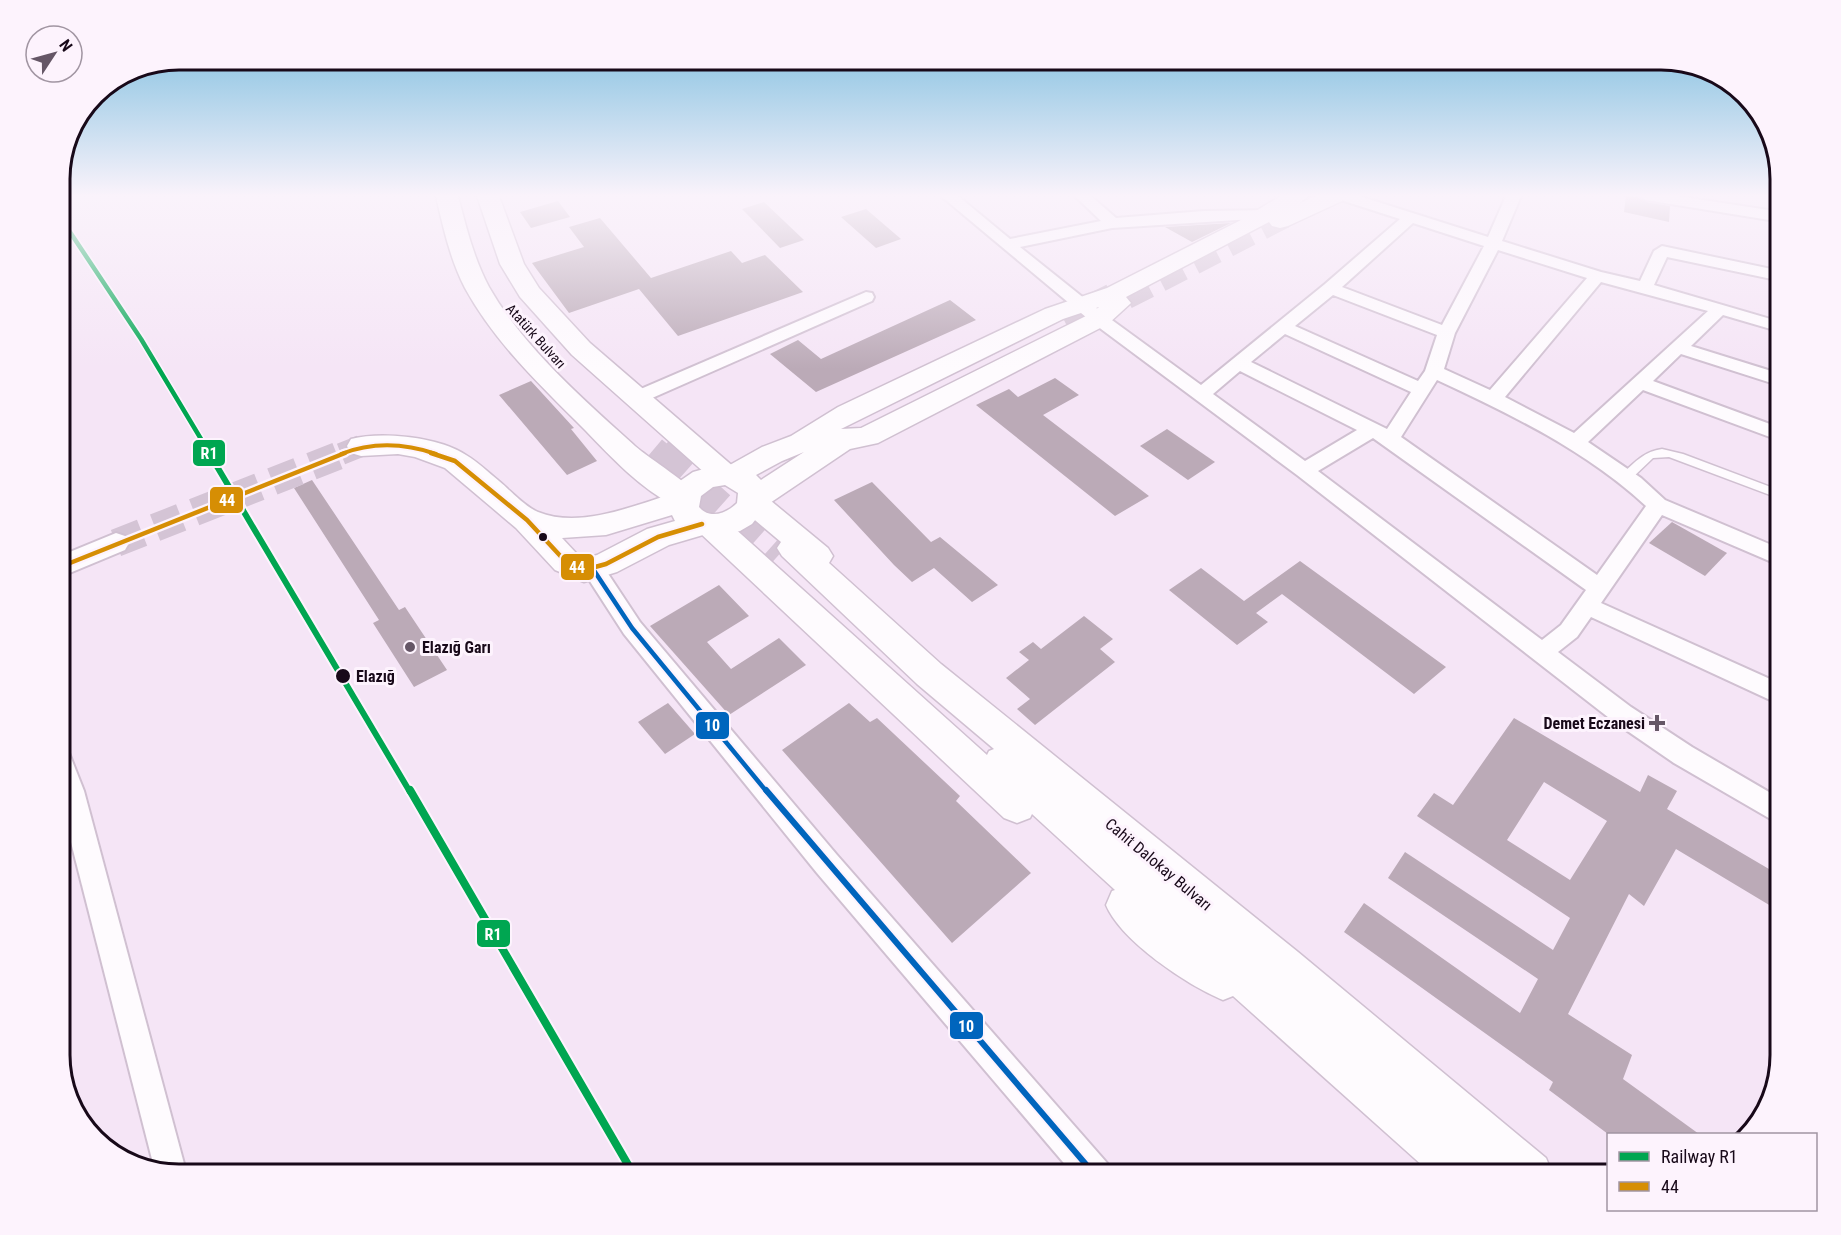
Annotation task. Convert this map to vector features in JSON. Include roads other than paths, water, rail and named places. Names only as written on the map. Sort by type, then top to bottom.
[{"type":"main road","points":[[463,254],[472,276],[497,317],[516,343],[539,368],[661,448],[742,488],[780,552]]},
{"type":"main road","name":"Atatürk Bulvarı","points":[[474,254],[487,278],[553,358],[661,448]]},
{"type":"main road","name":"Atatürk Bulvarı","points":[[495,254],[500,266],[529,310],[571,357],[661,448]]},
{"type":"main road","points":[[508,254],[529,292],[581,349],[636,398],[661,448],[657,482],[695,512],[780,552]]},
{"type":"main road","points":[[695,512],[693,485],[702,479],[742,488],[843,441],[861,427],[1078,317],[1116,293],[1191,254]]},
{"type":"main road","points":[[526,520],[558,527],[576,528],[625,518],[695,512],[732,523],[742,518],[742,488],[772,454],[823,435],[1078,317],[1127,297],[1216,254]]},
{"type":"main road","points":[[361,446],[398,445],[439,454],[468,470],[526,520],[566,562],[584,570],[593,569],[658,537],[695,512]]},
{"type":"main road","name":"Cahit Dalokay Bulvarı","points":[[780,552],[1283,967],[1517,1165]]},
{"type":"main road","name":"Cahit Dalokay Bulvarı","points":[[780,552],[1160,905],[1458,1165]]},
{"type":"street","points":[[1018,254],[1078,317],[1202,393],[1622,714],[1683,755],[1770,806]]},
{"type":"street","points":[[1202,393],[1241,363],[1370,254]]},
{"type":"street","points":[[1390,439],[1434,371],[1446,333],[1488,254]]},
{"type":"street","points":[[1524,254],[1770,324]]},
{"type":"street","points":[[1646,287],[1661,254]]},
{"type":"street","points":[[1675,254],[1770,274]]},
{"type":"street","points":[[1493,399],[1597,276]]},
{"type":"street","points":[[1331,288],[1446,333]]},
{"type":"street","points":[[636,398],[866,297]]},
{"type":"street","points":[[1575,443],[1720,309]]},
{"type":"street","points":[[1283,327],[1422,390]]},
{"type":"street","points":[[1680,348],[1770,377]]},
{"type":"street","points":[[1241,363],[1390,439],[1593,597],[1770,689]]},
{"type":"street","points":[[1434,371],[1493,399],[1575,443],[1627,476],[1658,505],[1770,553]]},
{"type":"street","points":[[1639,382],[1770,431]]},
{"type":"street","points":[[1304,470],[1372,430]]},
{"type":"street","points":[[1541,653],[1569,631],[1658,505]]},
{"type":"street","points":[[71,562],[116,543]]},
{"type":"street","points":[[593,569],[632,628],[812,846],[1086,1165]]},
{"type":"street","points":[[71,791],[170,1164]]},
{"type":"lane","points":[[1627,476],[1648,455],[1663,452],[1770,491]]},
{"type":"tunnel","points":[[1126,297],[1210,254]]},
{"type":"tunnel","points":[[1064,320],[1112,296]]},
{"type":"tunnel","points":[[341,454],[361,446]]},
{"type":"tunnel","points":[[654,449],[660,454]]},
{"type":"tunnel","points":[[116,543],[345,453]]},
{"type":"tunnel","points":[[658,453],[776,558]]},
{"type":"rail line","name":"R1","points":[[84,254],[141,339],[343,676],[628,1165]]},
{"type":"place","name":"Elazığ Garı","points":[[410,647]]},
{"type":"place","name":"Elazığ","points":[[343,676]]},
{"type":"place","name":"Demet Eczanesi","points":[[1657,723]]}]
